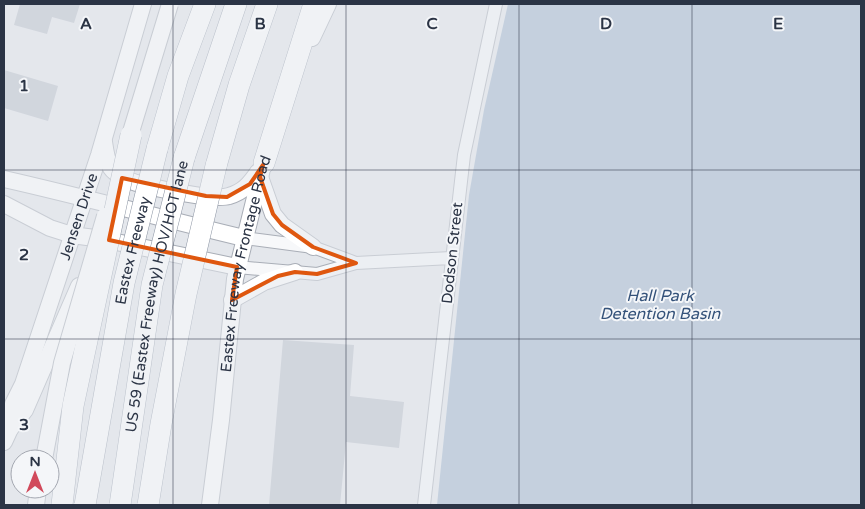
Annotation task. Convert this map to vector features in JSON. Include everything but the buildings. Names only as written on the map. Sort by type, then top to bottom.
[{"type":"highway","name":"Eastex Freeway","points":[[86,505],[124,283],[157,149],[178,76],[206,4]]},
{"type":"highway","name":"US 59 (Eastex Freeway) HOV/HOT lane","points":[[120,505],[152,285],[184,158],[236,4]]},
{"type":"highway","points":[[148,505],[184,304],[216,166],[238,85],[267,4]]},
{"type":"highway","points":[[262,168],[314,4]]},
{"type":"highway","points":[[62,505],[73,406],[130,135]]},
{"type":"main road","name":"Jensen Drive","points":[[7,436],[13,404],[22,384],[103,140],[143,4]]},
{"type":"main road","points":[[46,449],[62,362],[87,272],[170,4]]},
{"type":"main road","name":"Eastex Freeway Frontage Road","points":[[210,505],[237,267],[262,168],[313,36],[328,4]]},
{"type":"main road","points":[[103,140],[110,168],[122,178],[149,186],[206,196],[227,197],[240,193],[250,184],[262,168]]},
{"type":"main road","points":[[262,168],[273,214],[282,225],[313,247]]},
{"type":"main road","points":[[4,179],[244,238]]},
{"type":"main road","points":[[4,204],[50,228],[72,234],[237,267]]},
{"type":"main road","name":"Jensen Drive","points":[[7,436],[25,410],[85,269],[102,239]]},
{"type":"main road","points":[[232,300],[264,282],[295,272]]},
{"type":"street","name":"Dodson Street","points":[[424,505],[464,155],[496,4]]},
{"type":"street","points":[[244,238],[313,247],[356,263]]},
{"type":"street","points":[[237,267],[317,274],[356,263],[451,258]]},
{"type":"highlighted area","points":[[263,165],[260,177],[273,214],[282,225],[313,247],[356,263],[317,274],[295,272],[278,276],[232,300],[237,267],[109,240],[122,178],[206,196],[227,197],[250,184]]},
{"type":"water","name":"Hall Park Detention Basin","points":[[508,4],[861,4],[861,505],[437,505],[469,195],[484,110]]}]
